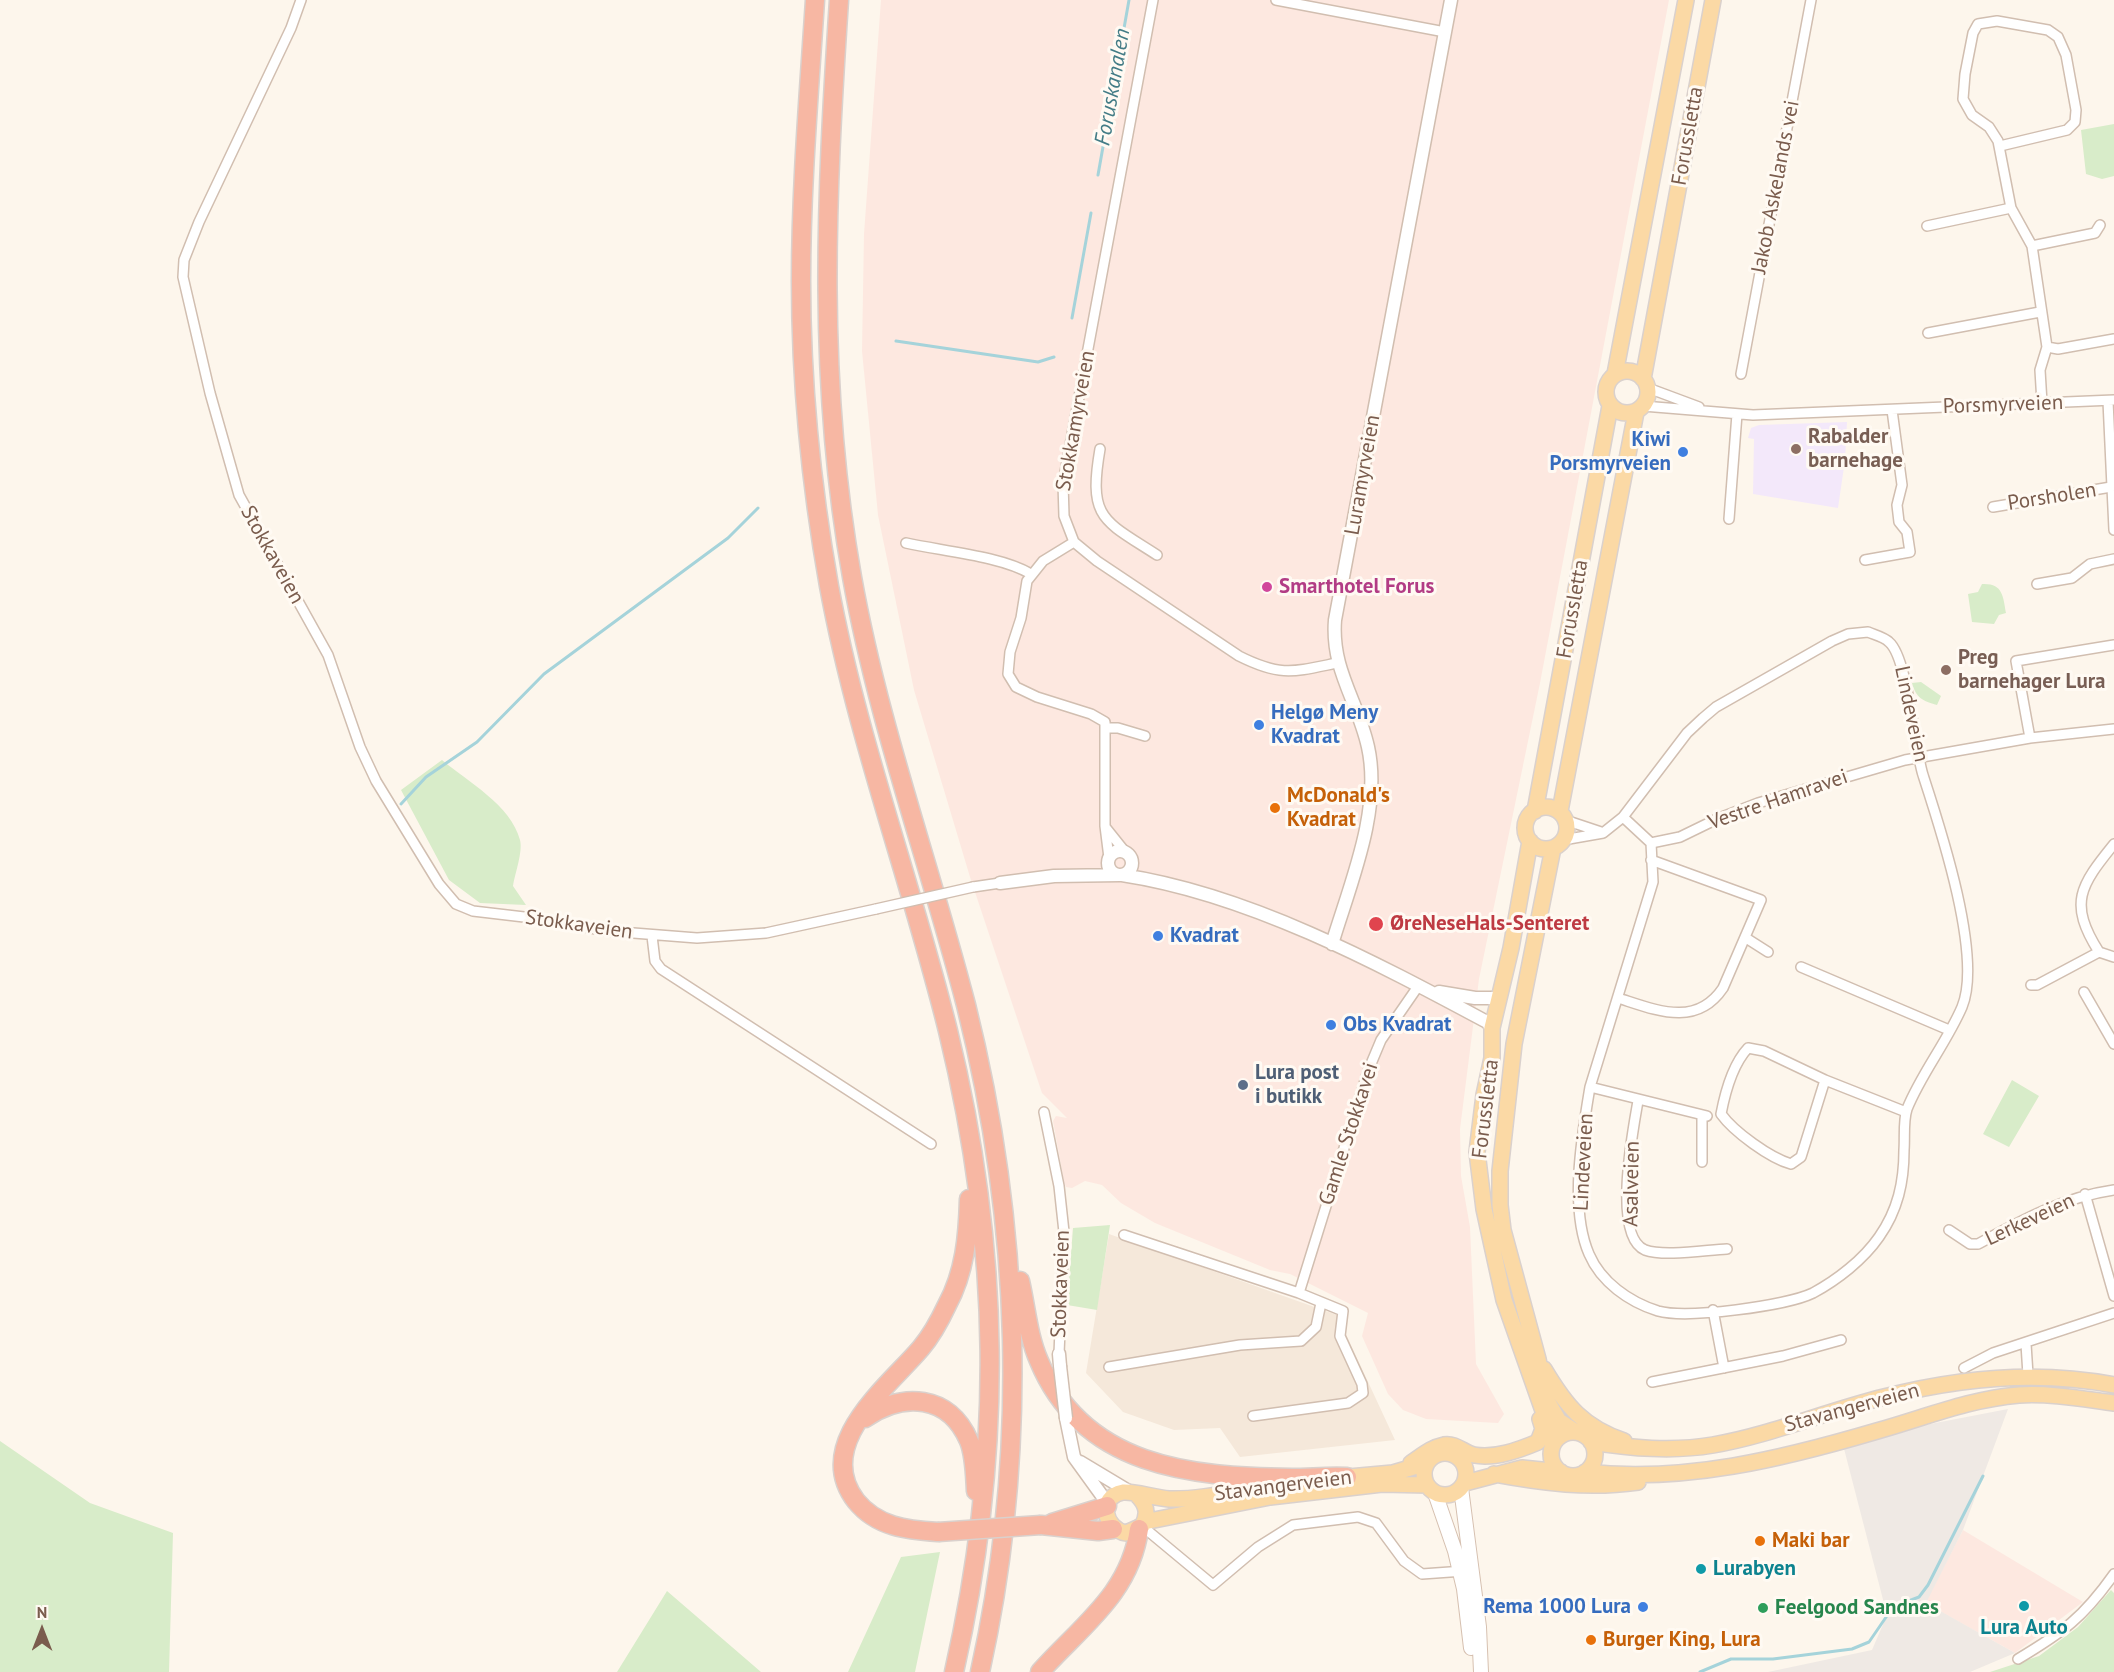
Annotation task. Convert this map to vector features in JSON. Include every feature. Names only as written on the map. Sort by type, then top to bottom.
[{"type":"highway","points":[[815,0],[803,193],[801,281],[806,406],[815,496],[829,586],[854,701],[944,1015],[969,1134],[985,1253],[991,1342],[990,1428],[976,1557],[954,1672]]},
{"type":"highway","points":[[839,0],[830,140],[825,282],[830,404],[839,494],[871,667],[954,959],[979,1060],[1003,1201],[1038,1359],[1049,1381],[1065,1404],[1095,1434],[1131,1456],[1186,1471],[1291,1478],[1347,1477]]},
{"type":"highway","points":[[969,1134],[968,1231],[965,1256],[949,1303],[923,1346],[863,1411],[854,1426],[847,1441],[844,1460],[846,1478],[852,1495],[864,1510],[878,1520],[898,1528],[938,1532],[1041,1525],[1098,1531],[1113,1528]]},
{"type":"highway","points":[[980,1672],[1003,1537],[1013,1426],[1012,1292],[1003,1201]]},
{"type":"highway","points":[[854,1426],[884,1406],[902,1400],[923,1401],[940,1407],[957,1422],[969,1442],[974,1464],[976,1557]]},
{"type":"highway","points":[[1041,1525],[1107,1505]]},
{"type":"highway","points":[[1040,1672],[1119,1587],[1137,1547],[1142,1526]]},
{"type":"main road","name":"Forussletta","points":[[1616,374],[1686,0]]},
{"type":"main road","name":"Forussletta","points":[[1646,383],[1713,0]]},
{"type":"main road","points":[[1630,371],[1646,383],[1640,409],[1623,414],[1610,406],[1605,389],[1616,374],[1630,371]]},
{"type":"main road","name":"Forussletta","points":[[1553,1443],[1504,1300],[1477,1152],[1484,1095],[1492,1058],[1492,1028],[1511,948],[1530,841],[1525,827],[1527,819],[1535,811],[1610,406]]},
{"type":"main road","name":"Forussletta","points":[[1576,1432],[1559,1421],[1546,1399],[1538,1359],[1503,1230],[1500,1170],[1514,1044],[1558,844],[1566,834],[1563,816],[1640,409]]},
{"type":"main road","points":[[1535,811],[1546,807],[1563,816]]},
{"type":"main road","points":[[1530,841],[1540,848],[1558,844]]},
{"type":"main road","points":[[1538,1359],[1574,1413],[1609,1436],[1631,1443],[1696,1447]]},
{"type":"main road","name":"Stavangerveien","points":[[1591,1442],[1636,1449],[1696,1447],[1738,1440],[1904,1392],[2028,1375],[2114,1385]]},
{"type":"main road","points":[[1393,1473],[1429,1450],[1446,1444],[1463,1448],[1473,1455],[1501,1454],[1538,1442],[1543,1429],[1530,1381]]},
{"type":"main road","name":"Stavangerveien","points":[[1585,1472],[1676,1473],[1737,1467],[1790,1456],[1974,1402],[2037,1394],[2114,1403]]},
{"type":"main road","points":[[1481,1672],[1466,1571],[1424,1470],[1432,1457],[1446,1452],[1460,1459],[1480,1462],[1512,1458],[1553,1443],[1567,1433],[1576,1432],[1591,1442],[1594,1458],[1585,1472],[1569,1475],[1562,1472],[1552,1459],[1553,1443]]},
{"type":"main road","points":[[1460,1459],[1466,1470],[1463,1485],[1466,1571],[1475,1672]]},
{"type":"main road","name":"Stavangerveien","points":[[1134,1494],[1170,1499],[1204,1496],[1393,1473],[1427,1463]]},
{"type":"main road","name":"Stavangerveien","points":[[1463,1485],[1494,1474],[1529,1468],[1562,1472]]},
{"type":"main road","name":"Stavangerveien","points":[[1494,1474],[1542,1482],[1597,1486],[1643,1481],[1676,1473]]},
{"type":"main road","name":"Stavangerveien","points":[[1142,1526],[1270,1497],[1382,1484],[1431,1489]]},
{"type":"main road","points":[[1431,1489],[1449,1495],[1463,1485]]},
{"type":"main road","points":[[1117,1494],[1134,1494],[1146,1508],[1142,1526],[1126,1533],[1113,1528],[1106,1517],[1107,1505],[1117,1494]]},
{"type":"street","name":"Stokkaveien","points":[[302,0],[273,68],[199,222],[184,261],[184,288],[239,495],[328,655],[360,747],[376,781],[433,875],[451,899],[474,911],[652,936],[697,938],[746,936],[973,887],[1076,876],[1121,875],[1156,880],[1262,915],[1332,944],[1424,988],[1487,1022],[1492,1028]]},
{"type":"street","name":"Stokkamyrveien","points":[[1074,542],[1064,516],[1063,483],[1154,0]]},
{"type":"street","points":[[1276,0],[1445,32]]},
{"type":"street","name":"Luramyrveien","points":[[1332,944],[1366,825],[1372,790],[1370,760],[1363,727],[1337,663],[1335,620],[1451,0]]},
{"type":"street","name":"Jakob Askelands vei","points":[[1742,374],[1811,0]]},
{"type":"street","points":[[2000,146],[2067,130],[2075,122],[2076,110],[2066,55],[2058,37],[2048,30],[1989,21],[1978,24],[1972,33],[1965,74],[1964,99],[1972,115],[1989,127],[2000,146],[2011,208],[2032,246],[2047,347],[2040,370],[2042,403]]},
{"type":"street","points":[[1927,226],[2011,208]]},
{"type":"street","points":[[2032,246],[2095,233],[2100,225]]},
{"type":"street","points":[[1928,333],[2040,312]]},
{"type":"street","points":[[2047,347],[2058,349],[2114,339]]},
{"type":"street","name":"Porsmyrveien","points":[[1646,383],[1704,410]]},
{"type":"street","name":"Porsmyrveien","points":[[1640,409],[1704,410],[1737,414],[2111,401]]},
{"type":"street","name":"Porsholen","points":[[2111,401],[2111,487],[2114,530]]},
{"type":"street","points":[[1865,560],[1910,552],[1907,532],[1899,522],[1897,505],[1902,485],[1892,410]]},
{"type":"street","points":[[1729,519],[1737,414]]},
{"type":"street","points":[[1100,449],[1095,492],[1100,513],[1118,530],[1157,555]]},
{"type":"street","name":"Porsholen","points":[[1993,507],[2111,487]]},
{"type":"street","points":[[1105,826],[1129,855],[1131,870],[1121,875],[1111,870],[1105,826],[1105,722],[1091,714],[1037,698],[1016,687],[1008,674],[1010,652],[1021,618],[1024,591],[1031,574],[1043,561],[1074,542],[1097,561],[1239,656],[1264,668],[1283,673],[1337,663]]},
{"type":"street","points":[[906,543],[998,561],[1021,568],[1031,574]]},
{"type":"street","points":[[2037,584],[2072,578],[2090,564],[2114,559]]},
{"type":"street","name":"Lindeveien","points":[[1604,833],[1623,817],[1687,733],[1710,712],[1848,634],[1868,632],[1888,640],[1899,656],[1918,758],[1952,870],[1967,971],[1965,996],[1906,1112],[1900,1194],[1886,1226],[1868,1250],[1829,1283],[1793,1300],[1713,1310],[1660,1311],[1617,1290],[1605,1281],[1583,1238],[1580,1211],[1585,1117],[1590,1087],[1653,882],[1651,843]]},
{"type":"street","points":[[2031,738],[2016,662],[2114,645]]},
{"type":"street","points":[[1105,728],[1118,728],[1145,736]]},
{"type":"street","name":"Vestre Hamravei","points":[[1651,843],[1680,837],[1719,818],[1758,803],[1905,760],[2031,738],[2114,729]]},
{"type":"street","points":[[1563,816],[1604,833]]},
{"type":"street","points":[[1623,817],[1651,843]]},
{"type":"street","points":[[1558,844],[1604,833]]},
{"type":"street","points":[[2114,844],[2082,887],[2080,900],[2080,912],[2088,934],[2099,952],[2114,957]]},
{"type":"street","points":[[1109,861],[1116,852],[1129,855]]},
{"type":"street","name":"Stokkaveien","points":[[1129,855],[1156,880]]},
{"type":"street","points":[[1618,998],[1673,1013],[1702,1009],[1716,999],[1723,988],[1761,900],[1651,860]]},
{"type":"street","name":"Stokkaveien","points":[[1076,876],[1109,861]]},
{"type":"street","name":"Stokkaveien","points":[[652,936],[654,961],[662,969],[932,1144]]},
{"type":"street","points":[[1746,938],[1768,952]]},
{"type":"street","points":[[2031,985],[2037,985],[2099,952]]},
{"type":"street","points":[[1801,967],[1949,1030]]},
{"type":"street","name":"Stokkaveien","points":[[1424,988],[1475,998],[1498,998]]},
{"type":"street","name":"Gamle Stokkavei","points":[[1299,1293],[1368,1071],[1381,1040],[1424,988]]},
{"type":"street","points":[[2084,992],[2114,1044]]},
{"type":"street","points":[[2104,1026],[2114,1020]]},
{"type":"street","points":[[1825,1080],[1802,1157],[1791,1164],[1780,1161],[1729,1125],[1721,1114],[1731,1080],[1742,1054],[1748,1048],[1764,1051],[1825,1080],[1906,1112]]},
{"type":"street","points":[[1590,1087],[1704,1116],[1702,1162]]},
{"type":"street","name":"Asalveien","points":[[1638,1101],[1629,1157],[1629,1229],[1635,1244],[1655,1252],[1727,1249]]},
{"type":"street","name":"Stokkaveien","points":[[1044,1112],[1059,1186],[1063,1224],[1059,1360],[1065,1418],[1074,1457],[1107,1505]]},
{"type":"street","name":"Lerkeveien","points":[[1949,1230],[1970,1244],[1978,1244],[2037,1213],[2085,1194],[2114,1190]]},
{"type":"street","points":[[2085,1194],[2114,1296]]},
{"type":"street","points":[[1125,1235],[1299,1293],[1343,1311],[1340,1336],[1362,1384],[1363,1393],[1348,1403],[1253,1416]]},
{"type":"street","points":[[1109,1367],[1240,1345],[1301,1341],[1316,1327],[1321,1303]]},
{"type":"street","points":[[1713,1310],[1724,1368]]},
{"type":"street","points":[[1964,1368],[1994,1353],[2114,1313]]},
{"type":"street","points":[[1652,1382],[1783,1356],[1841,1340]]},
{"type":"street","points":[[2026,1344],[2028,1375]]},
{"type":"street","points":[[1074,1457],[1134,1494]]},
{"type":"street","points":[[1142,1526],[1213,1585],[1258,1547],[1293,1525],[1358,1517],[1368,1519],[1384,1531],[1404,1561],[1422,1574],[1466,1571]]},
{"type":"street","points":[[2018,1659],[2076,1622],[2096,1600],[2114,1574]]},
{"type":"shaded area","points":[[881,0],[1669,0],[1540,683],[1479,979],[1460,1129],[1461,1176],[1470,1227],[1476,1364],[1504,1414],[1498,1423],[1426,1419],[1403,1410],[1388,1394],[1362,1336],[1368,1313],[1290,1274],[1270,1270],[1155,1223],[1121,1203],[1102,1185],[1085,1181],[1072,1188],[1066,1187],[1053,1121],[1056,1116],[1067,1118],[1042,1093],[970,877],[914,690],[878,515],[862,351],[864,234]]},
{"type":"shaded area","points":[[1847,422],[1845,460],[1838,508],[1753,494],[1754,439],[1748,438],[1751,428],[1759,425]]},
{"type":"shaded area","points":[[1109,1234],[1337,1315],[1395,1440],[1240,1457],[1220,1428],[1174,1430],[1123,1412],[1086,1373]]},
{"type":"shaded area","points":[[2008,1409],[1963,1530],[1926,1603],[2015,1653],[1970,1672],[1768,1672],[1872,1650],[1887,1615],[1842,1441]]},
{"type":"shaded area","points":[[1963,1530],[2083,1602],[2015,1653],[1925,1603]]},
{"type":"green space","points":[[2114,124],[2114,176],[2102,179],[2086,174],[2081,130]]},
{"type":"green space","points":[[1982,584],[1998,588],[2003,596],[2006,613],[1999,615],[1994,624],[1972,622],[1968,594],[1978,592]]},
{"type":"green space","points":[[1921,682],[1941,696],[1937,705],[1918,695],[1912,683]]},
{"type":"green space","points":[[442,760],[498,805],[515,827],[520,840],[520,850],[513,886],[526,905],[480,903],[449,880],[401,790]]},
{"type":"green space","points":[[2012,1080],[2039,1096],[2009,1147],[1983,1134]]},
{"type":"green space","points":[[1110,1225],[1097,1310],[1067,1305],[1073,1228]]},
{"type":"green space","points":[[0,1441],[90,1503],[173,1533],[169,1672],[0,1672]]},
{"type":"green space","points":[[940,1552],[915,1672],[848,1672],[901,1557]]},
{"type":"green space","points":[[2111,1590],[2114,1593],[2114,1672],[1990,1672],[2039,1656],[2078,1627]]},
{"type":"green space","points":[[667,1591],[761,1672],[617,1672]]},
{"type":"waterway","name":"Foruskanalen","points":[[1098,175],[1129,0]]},
{"type":"waterway","name":"Foruskanalen","points":[[1072,318],[1091,213]]},
{"type":"waterway","name":"Foruskanalen","points":[[896,341],[1038,362],[1054,357]]},
{"type":"waterway","points":[[401,804],[426,777],[477,742],[544,674],[728,538],[758,508]]},
{"type":"waterway","points":[[1700,1672],[1731,1659],[1773,1659],[1852,1649],[1869,1642],[1893,1607],[1919,1597],[1928,1585],[1983,1476]]},
{"type":"place","name":"Rabalder barnehage","points":[[1796,449]]},
{"type":"place","name":"Kiwi Porsmyrveien","points":[[1683,452]]},
{"type":"place","name":"Smarthotel Forus","points":[[1267,587]]},
{"type":"place","name":"Preg barnehager Lura","points":[[1946,670]]},
{"type":"place","name":"Helgø Meny Kvadrat","points":[[1259,725]]},
{"type":"place","name":"McDonald's Kvadrat","points":[[1275,808]]},
{"type":"place","name":"ØreNeseHals-Senteret","points":[[1376,924]]},
{"type":"place","name":"Kvadrat","points":[[1158,936]]},
{"type":"place","name":"Obs Kvadrat","points":[[1331,1025]]},
{"type":"place","name":"Lura post i butikk","points":[[1243,1085]]},
{"type":"place","name":"Maki bar","points":[[1760,1541]]},
{"type":"place","name":"Lurabyen","points":[[1701,1569]]},
{"type":"place","name":"Lura Auto","points":[[2024,1606]]},
{"type":"place","name":"Rema 1000 Lura","points":[[1643,1607]]},
{"type":"place","name":"Feelgood Sandnes","points":[[1763,1608]]},
{"type":"place","name":"Burger King, Lura","points":[[1591,1640]]}]
